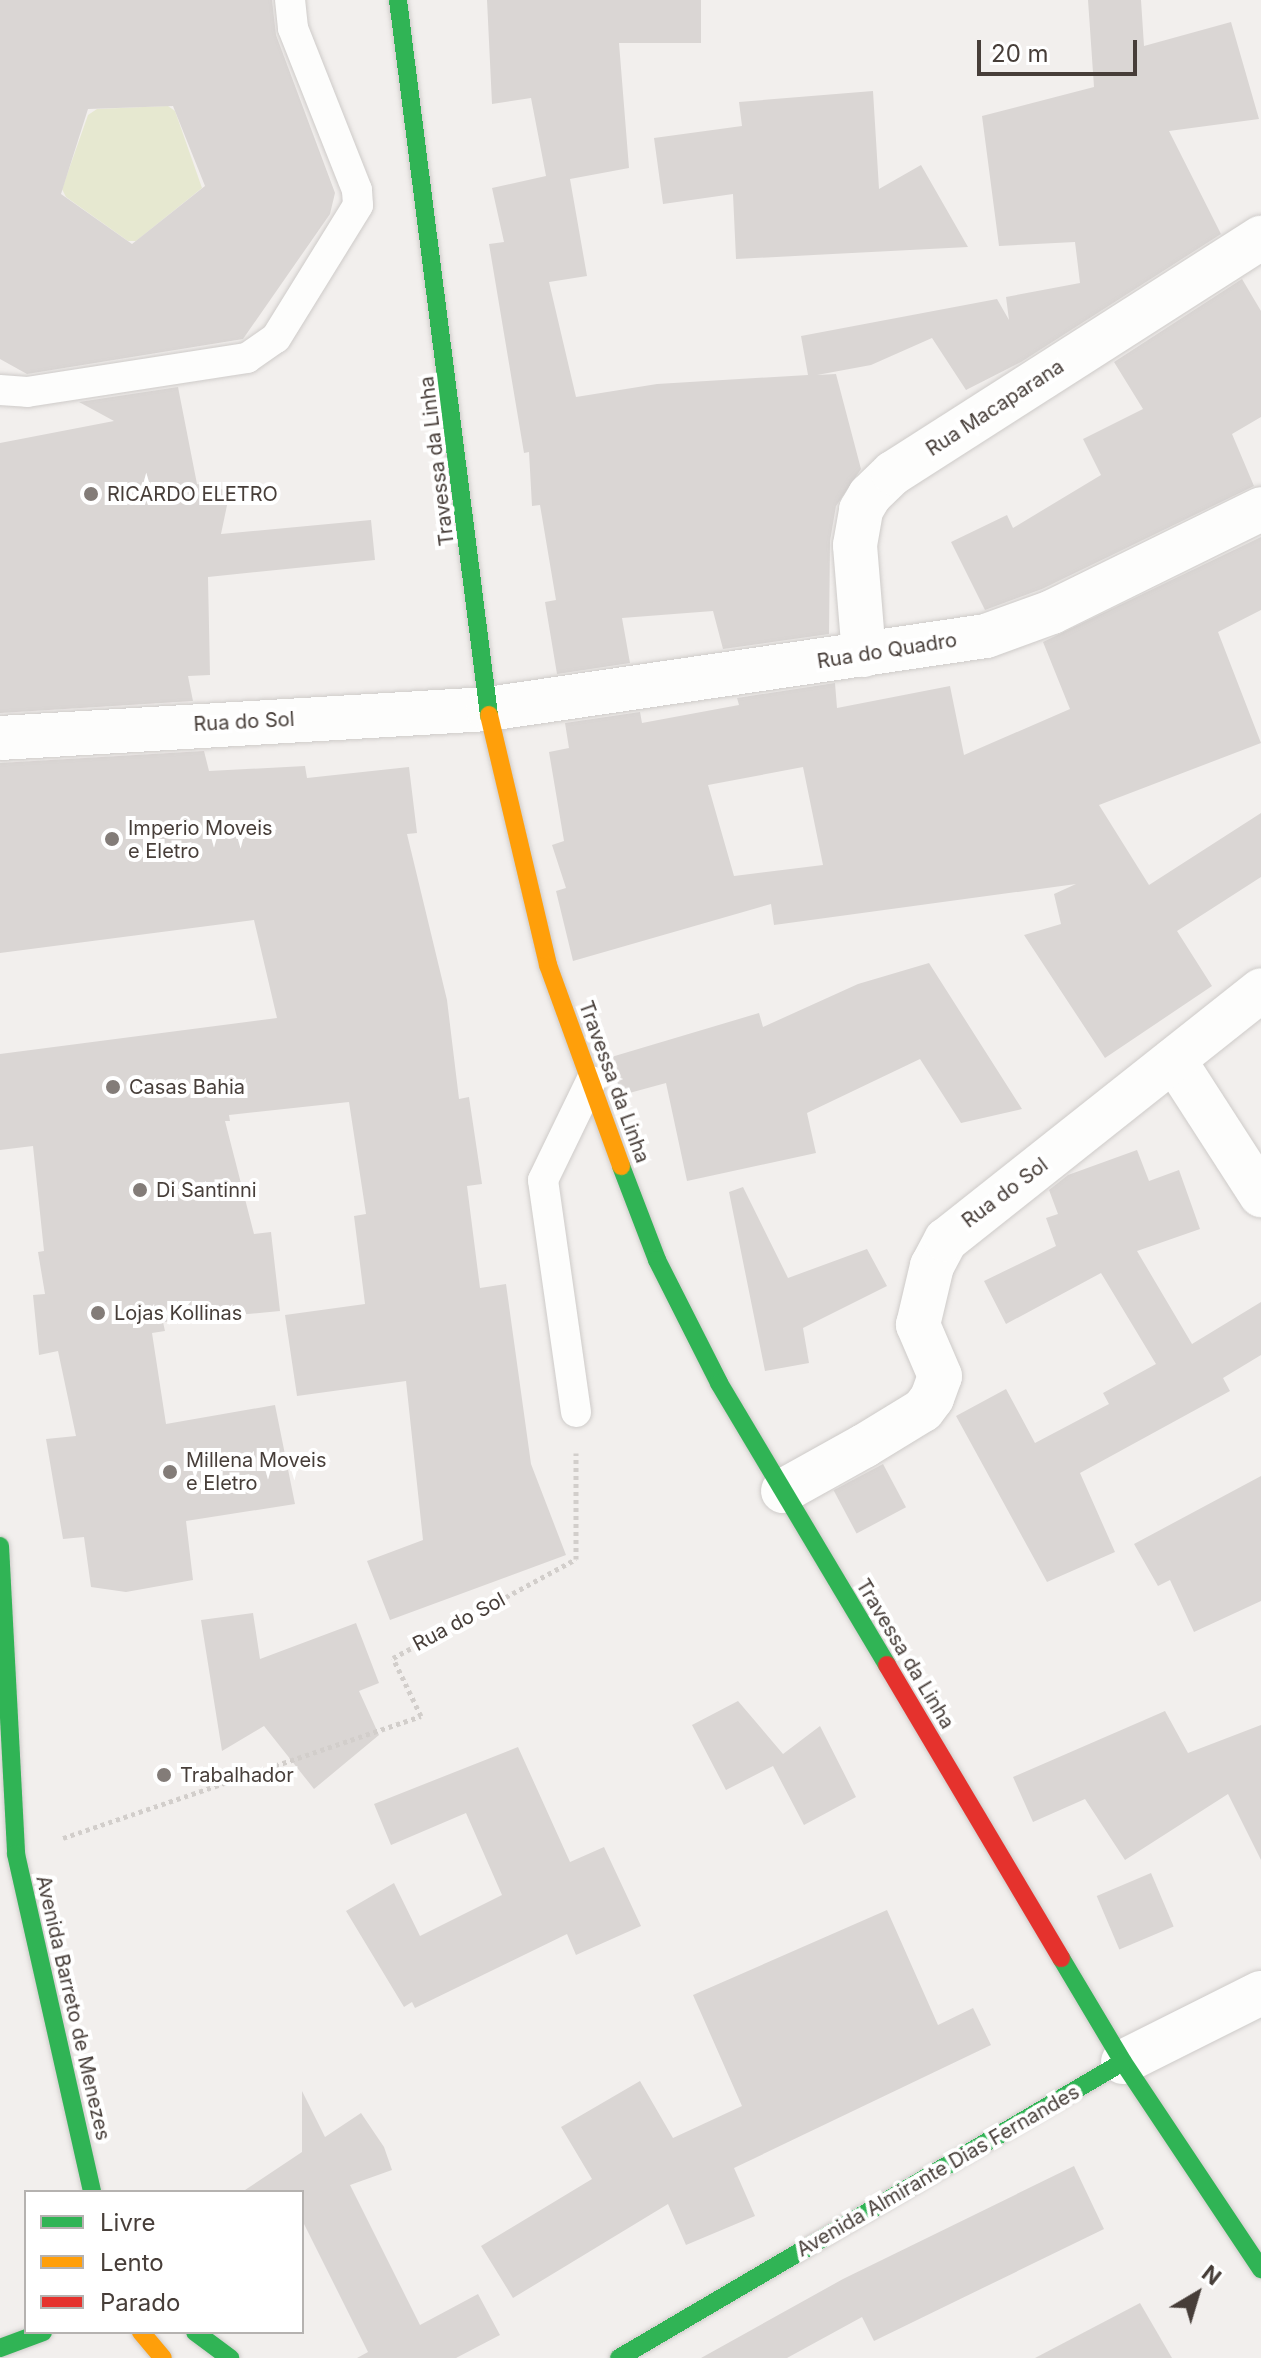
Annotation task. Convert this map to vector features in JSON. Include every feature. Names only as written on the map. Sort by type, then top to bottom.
[{"type":"main road","name":"Travessa da Linha","points":[[398,0],[488,709],[548,965],[657,1260],[719,1383],[1123,2062],[1261,2269]]},
{"type":"main road","name":"Avenida Barreto de Menezes","points":[[0,1546],[7,1812],[92,2190]]},
{"type":"main road","name":"Avenida Almirante Dias Fernandes","points":[[619,2358],[1123,2062]]},
{"type":"main road","points":[[0,2348],[38,2334]]},
{"type":"main road","points":[[198,2334],[230,2358]]},
{"type":"main road","points":[[131,2336],[163,2358]]},
{"type":"street","name":"Rua Macaparana","points":[[864,655],[855,545],[861,510],[870,495],[893,473],[1261,238]]},
{"type":"street","name":"Rua do Quadro","points":[[488,709],[864,655],[1012,630],[1261,509]]},
{"type":"street","name":"Rua do Sol","points":[[0,738],[488,709]]},
{"type":"street","name":"Rua do Sol","points":[[783,1491],[923,1410],[940,1376],[918,1325],[921,1305],[946,1240],[1261,990]]},
{"type":"street","points":[[1174,1060],[1261,1195]]},
{"type":"street","name":"Avenida Almirante Dias Fernandes","points":[[1123,2062],[1261,1993]]},
{"type":"lane","points":[[0,390],[27,392],[247,358],[276,338],[358,205],[357,190],[288,2]]},
{"type":"lane","points":[[576,1412],[543,1180],[591,1081]]},
{"type":"path","name":"Rua do Sol","points":[[16,1854],[421,1716],[393,1658],[576,1559],[576,1412]]},
{"type":"green space","points":[[168,106],[175,111],[202,188],[136,241],[128,241],[66,197],[62,189],[88,115],[97,109]]},
{"type":"building","points":[[0,0],[272,0],[276,35],[335,193],[330,214],[243,339],[27,374],[0,359]],"holes":[[[173,106],[205,186],[132,244],[61,194],[88,109]]]},
{"type":"building","points":[[487,0],[701,0],[701,43],[619,43],[629,168],[570,179],[587,276],[549,282],[576,397],[657,384],[808,375],[801,336],[997,299],[1009,320],[1006,297],[1080,283],[1075,242],[999,246],[982,116],[1094,87],[1088,0],[1141,0],[1144,46],[1231,22],[1259,119],[1169,131],[1221,234],[1021,362],[966,390],[932,338],[871,365],[817,375],[836,374],[861,469],[836,506],[830,541],[829,634],[723,649],[713,611],[622,618],[630,663],[557,674],[545,602],[556,600],[540,505],[532,506],[529,452],[524,453],[489,244],[504,242],[492,188],[546,176],[531,98],[492,104]]},
{"type":"building","points":[[873,91],[879,189],[921,165],[968,247],[736,259],[733,194],[663,204],[654,138],[742,126],[739,102]]},
{"type":"building","points":[[1242,279],[1261,311],[1261,417],[1232,434],[1254,486],[1042,589],[985,610],[951,542],[1007,515],[1013,528],[1101,475],[1083,439],[1143,409],[1114,362]]},
{"type":"building","points":[[178,387],[197,484],[230,491],[221,534],[371,520],[375,560],[208,577],[210,675],[188,676],[193,701],[0,713],[0,443],[114,421],[79,402]]},
{"type":"building","points":[[1261,537],[1261,610],[1218,632],[1261,743],[1099,805],[1149,885],[1261,813],[1261,877],[1177,931],[1212,986],[1105,1058],[1024,935],[1061,924],[1054,894],[1076,884],[774,925],[771,904],[573,961],[556,891],[566,888],[552,845],[564,841],[549,752],[569,748],[565,723],[640,712],[642,723],[739,705],[737,698],[835,683],[837,708],[950,686],[964,755],[1070,709],[1043,642]],"holes":[[[803,767],[823,865],[734,876],[708,785]]]},
{"type":"building","points":[[204,751],[209,771],[305,766],[307,778],[409,767],[417,833],[407,834],[447,1000],[459,1099],[469,1097],[482,1184],[467,1186],[480,1288],[506,1284],[531,1464],[566,1555],[390,1620],[367,1561],[423,1540],[406,1381],[297,1396],[285,1315],[365,1304],[354,1216],[366,1214],[349,1102],[229,1115],[230,1121],[225,1121],[254,1234],[271,1232],[280,1311],[163,1322],[165,1331],[152,1333],[166,1424],[275,1405],[295,1504],[186,1521],[193,1580],[126,1592],[91,1587],[84,1537],[63,1539],[46,1439],[76,1436],[58,1351],[39,1355],[33,1295],[45,1294],[38,1252],[44,1251],[33,1146],[0,1150],[0,1054],[277,1018],[254,920],[0,953],[0,763]]},
{"type":"building","points":[[929,963],[1022,1109],[961,1123],[920,1059],[807,1113],[816,1153],[687,1181],[666,1083],[622,1095],[608,1058],[759,1013],[763,1027],[858,984]]},
{"type":"building","points":[[1137,1150],[1149,1181],[1179,1170],[1200,1229],[1137,1251],[1192,1344],[1261,1302],[1261,1355],[1223,1378],[1230,1391],[1080,1473],[1115,1552],[1047,1582],[956,1416],[1006,1389],[1035,1443],[1109,1404],[1103,1393],[1156,1364],[1101,1273],[1006,1324],[984,1281],[1056,1246],[1046,1218],[1058,1214],[1049,1190],[1068,1175]]},
{"type":"building","points":[[743,1187],[788,1278],[867,1249],[887,1286],[803,1328],[809,1363],[765,1371],[729,1192]]},
{"type":"building","points":[[883,1464],[906,1507],[857,1534],[834,1490]]},
{"type":"building","points":[[1261,1476],[1261,1601],[1194,1632],[1170,1580],[1158,1586],[1134,1544]]},
{"type":"building","points":[[253,1613],[260,1659],[356,1623],[379,1683],[359,1691],[379,1735],[314,1789],[264,1726],[222,1751],[201,1620]]},
{"type":"building","points":[[738,1701],[783,1754],[820,1726],[856,1797],[804,1825],[773,1766],[726,1790],[692,1725]]},
{"type":"building","points":[[1165,1711],[1188,1753],[1261,1725],[1261,1860],[1228,1794],[1125,1860],[1085,1799],[1033,1822],[1013,1777]]},
{"type":"building","points":[[518,1747],[570,1862],[604,1847],[641,1926],[576,1955],[567,1934],[415,2008],[412,2002],[404,2007],[346,1911],[394,1883],[420,1936],[502,1895],[466,1813],[391,1845],[374,1804]]},
{"type":"building","points":[[1151,1873],[1174,1926],[1119,1949],[1097,1896]]},
{"type":"building","points":[[887,1910],[938,2025],[973,2008],[991,2045],[734,2168],[755,2216],[686,2245],[668,2204],[513,2298],[481,2246],[592,2179],[561,2127],[640,2081],[673,2138],[742,2106],[693,1995]]},
{"type":"building","points":[[302,2091],[325,2137],[361,2113],[384,2147],[392,2170],[350,2185],[420,2325],[478,2294],[500,2335],[456,2358],[357,2358],[368,2352],[304,2224],[304,2190],[245,2190],[302,2152]]},
{"type":"building","points":[[1074,2166],[1104,2229],[874,2341],[862,2317],[787,2358],[701,2358],[843,2279]]},
{"type":"building","points":[[1140,2303],[1172,2358],[1035,2358]]},
{"type":"traffic: fast","points":[[398,0],[489,715]]},
{"type":"traffic: fast","points":[[621,1166],[657,1260],[719,1383],[887,1665]]},
{"type":"traffic: fast","points":[[0,1546],[16,1854],[92,2190]]},
{"type":"traffic: fast","points":[[1061,1958],[1123,2062],[1261,2269]]},
{"type":"traffic: fast","points":[[619,2358],[1123,2062]]},
{"type":"traffic: fast","points":[[0,2348],[38,2334]]},
{"type":"traffic: fast","points":[[198,2334],[230,2358]]},
{"type":"traffic: slow","points":[[489,715],[548,965],[621,1166]]},
{"type":"traffic: slow","points":[[143,2334],[163,2358]]},
{"type":"traffic: jam","points":[[887,1665],[1061,1958]]},
{"type":"place","name":"RICARDO ELETRO","points":[[91,494]]},
{"type":"place","name":"Imperio Moveis e Eletro","points":[[112,839]]},
{"type":"place","name":"Casas Bahia","points":[[113,1087]]},
{"type":"place","name":"Di Santinni","points":[[140,1190]]},
{"type":"place","name":"Lojas Kollinas","points":[[98,1313]]},
{"type":"place","name":"Millena Moveis e Eletro","points":[[170,1472]]},
{"type":"place","name":"Trabalhador","points":[[164,1775]]}]
